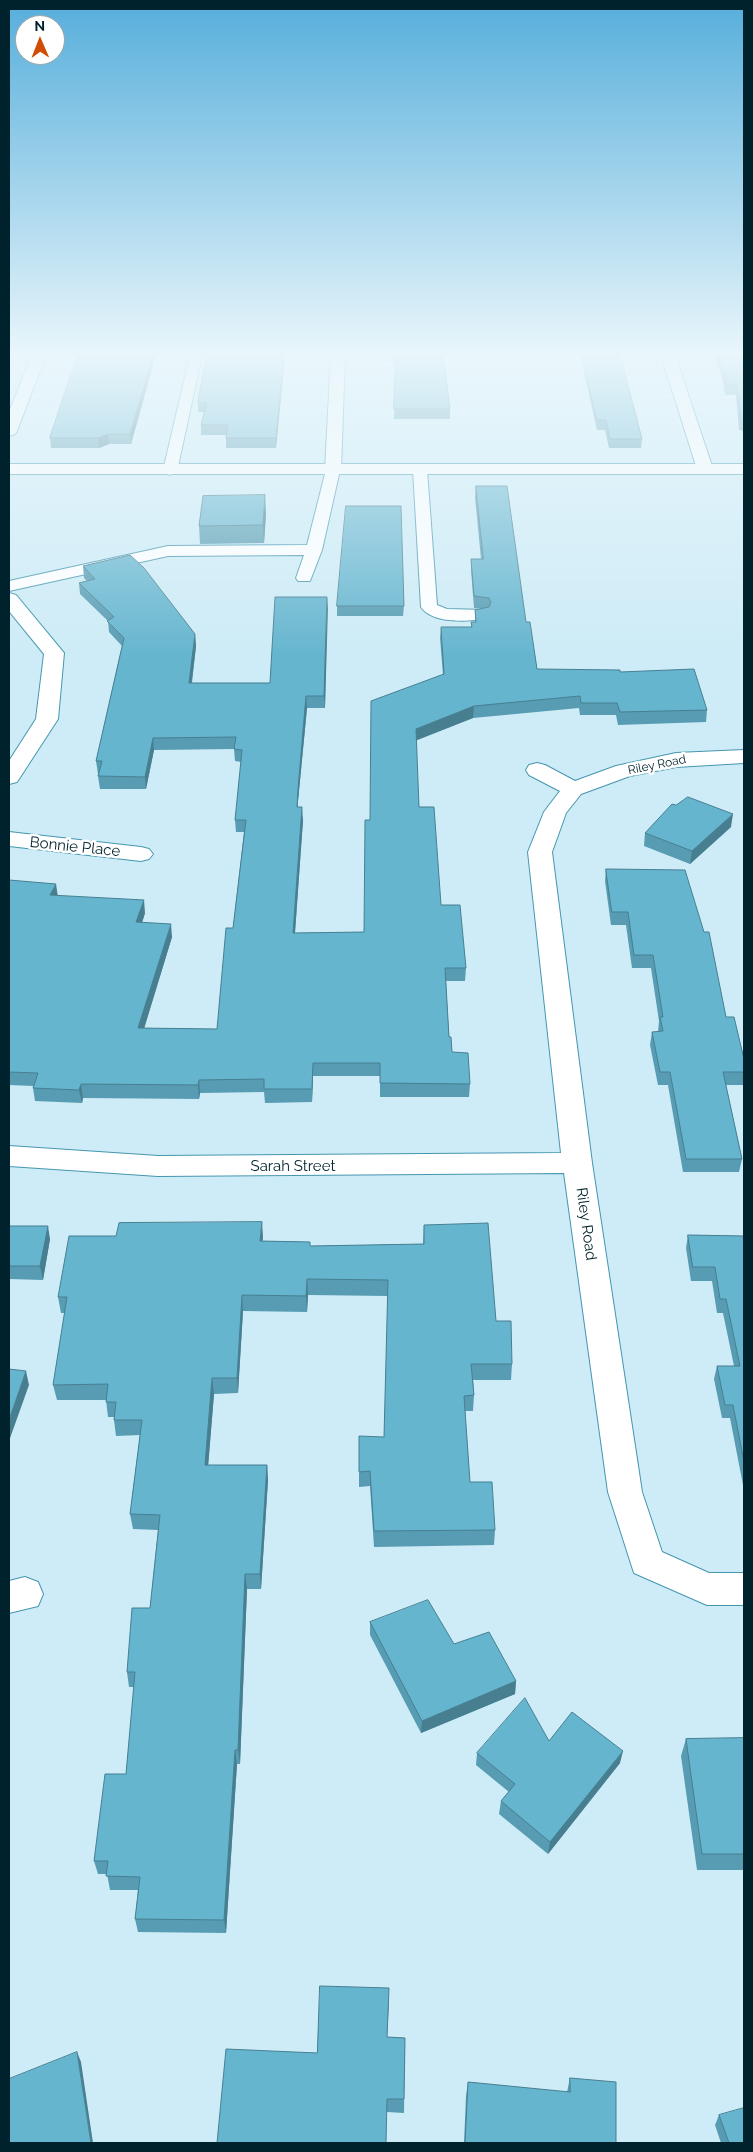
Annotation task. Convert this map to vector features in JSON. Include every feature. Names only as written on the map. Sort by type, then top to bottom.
[{"type":"street","points":[[334,470],[335,455]]},
{"type":"street","points":[[701,455],[705,469]]},
{"type":"street","points":[[9,469],[170,471],[744,469]]},
{"type":"street","points":[[9,599],[54,653],[48,719],[9,777]]},
{"type":"street","name":"Riley Road","points":[[744,757],[676,760],[624,771],[573,789],[555,812],[540,852],[577,1163],[625,1492],[647,1562],[707,1589],[744,1589]]},
{"type":"street","points":[[537,770],[573,789]]},
{"type":"street","name":"Bonnie Place","points":[[9,839],[141,854]]},
{"type":"street","name":"Sarah Street","points":[[9,1156],[158,1166],[577,1163]]},
{"type":"lane","points":[[170,471],[173,455]]},
{"type":"lane","points":[[304,578],[314,550],[334,470]]},
{"type":"lane","points":[[420,470],[429,608],[444,614],[481,614]]},
{"type":"lane","points":[[9,586],[168,551],[314,550]]},
{"type":"building","points":[[476,486],[507,486],[526,622],[530,622],[537,669],[620,670],[620,672],[694,669],[707,710],[620,712],[617,703],[581,703],[580,696],[474,706],[416,729],[419,807],[434,807],[441,905],[460,905],[466,968],[445,968],[449,1037],[451,1037],[452,1052],[468,1053],[470,1084],[380,1083],[380,1063],[313,1063],[312,1089],[264,1089],[264,1079],[199,1080],[198,1085],[81,1084],[79,1090],[33,1088],[38,1073],[9,1072],[9,880],[56,884],[50,895],[144,900],[136,922],[171,924],[138,1028],[217,1029],[226,928],[233,928],[246,820],[235,820],[242,750],[234,749],[236,737],[153,738],[145,777],[98,776],[102,761],[96,761],[124,638],[107,621],[114,617],[79,583],[95,579],[83,566],[130,555],[144,568],[195,634],[189,683],[270,683],[275,597],[327,597],[324,696],[306,696],[297,807],[302,807],[293,933],[364,932],[365,820],[370,820],[371,701],[444,674],[441,627],[472,627],[471,622],[476,622],[475,610],[489,607],[491,602],[489,598],[474,596],[471,559],[483,559]]},
{"type":"building","points":[[265,495],[263,525],[199,526],[203,496]]},
{"type":"building","points":[[346,506],[401,506],[404,606],[337,606]]},
{"type":"building","points":[[688,797],[733,814],[692,851],[645,833],[672,804],[676,805]]},
{"type":"building","points":[[606,869],[685,870],[704,932],[709,932],[726,1017],[734,1017],[744,1059],[744,1072],[723,1072],[742,1159],[686,1159],[670,1072],[660,1072],[652,1032],[663,1031],[660,1017],[663,1017],[653,955],[634,955],[628,912],[612,912]]},
{"type":"building","points":[[262,1222],[260,1241],[310,1242],[310,1246],[424,1244],[424,1225],[488,1223],[496,1321],[511,1321],[512,1364],[471,1364],[474,1395],[464,1396],[470,1482],[492,1482],[495,1530],[374,1531],[370,1471],[359,1472],[359,1436],[384,1437],[388,1280],[307,1279],[306,1296],[242,1295],[237,1378],[212,1378],[205,1465],[267,1465],[260,1574],[245,1574],[238,1750],[235,1750],[224,1920],[135,1919],[140,1877],[106,1876],[108,1861],[94,1861],[105,1774],[126,1774],[135,1672],[127,1672],[132,1608],[150,1608],[160,1515],[130,1514],[142,1420],[114,1420],[116,1402],[106,1402],[108,1384],[53,1385],[67,1297],[58,1297],[69,1236],[116,1236],[119,1223]]},
{"type":"building","points":[[9,1226],[48,1226],[40,1266],[9,1266]]},
{"type":"building","points":[[688,1235],[744,1236],[744,1462],[733,1405],[725,1405],[717,1366],[740,1366],[726,1299],[720,1299],[715,1267],[693,1267]]},
{"type":"building","points":[[9,1369],[26,1371],[9,1420]]},
{"type":"building","points":[[428,1600],[454,1644],[489,1632],[516,1681],[422,1721],[370,1622]]},
{"type":"building","points":[[525,1698],[549,1741],[572,1712],[623,1751],[550,1842],[501,1801],[515,1784],[477,1753]]},
{"type":"building","points":[[744,1738],[744,1854],[702,1854],[686,1739]]},
{"type":"building","points":[[320,1986],[389,1988],[387,2037],[405,2038],[404,2099],[387,2099],[386,2143],[217,2143],[226,2049],[317,2053]]},
{"type":"building","points":[[77,2052],[91,2143],[9,2143],[9,2079]]},
{"type":"building","points":[[570,2078],[616,2082],[616,2143],[465,2143],[468,2082],[570,2092]]},
{"type":"building","points":[[744,2108],[744,2143],[729,2143],[719,2115]]}]
